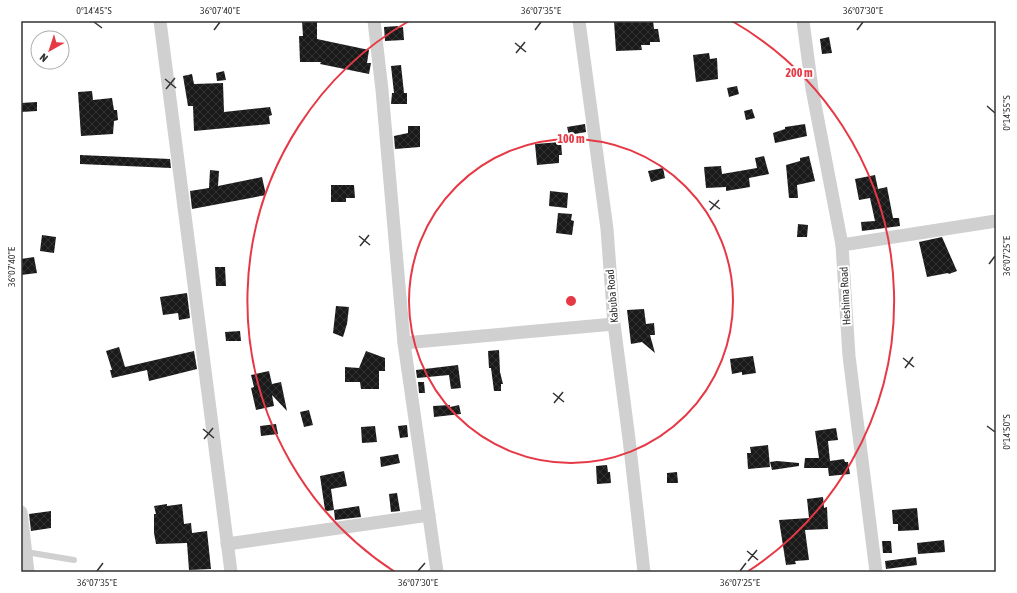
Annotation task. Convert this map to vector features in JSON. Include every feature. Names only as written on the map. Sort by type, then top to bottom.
[{"type":"street","points":[[160,21],[231,572]]},
{"type":"street","points":[[374,21],[382,90],[404,343],[437,572]]},
{"type":"street","name":"Kabuba Road","points":[[579,21],[607,229],[614,324],[644,572]]},
{"type":"street","name":"Heshima Road","points":[[803,21],[812,89],[842,245],[849,356],[876,572]]},
{"type":"street","points":[[842,245],[996,221]]},
{"type":"street","points":[[404,343],[614,324]]},
{"type":"street","points":[[21,512],[28,572]]},
{"type":"street","points":[[227,544],[429,515]]},
{"type":"lane","points":[[26,552],[74,560]]},
{"type":"building","points":[[302,21],[317,21],[317,39],[369,50],[367,63],[371,63],[369,74],[320,64],[321,62],[300,62],[299,36],[303,36]]},
{"type":"building","points":[[614,21],[653,21],[654,29],[658,29],[660,42],[650,42],[650,45],[641,45],[642,50],[616,51]]},
{"type":"building","points":[[398,26],[398,28],[403,27],[404,40],[385,41],[384,27]]},
{"type":"building","points":[[829,37],[832,53],[822,54],[820,39]]},
{"type":"building","points":[[709,53],[710,59],[717,58],[718,79],[696,82],[693,55]]},
{"type":"building","points":[[401,65],[404,93],[407,93],[407,104],[391,104],[392,93],[394,93],[391,66]]},
{"type":"building","points":[[224,71],[226,80],[217,81],[216,73]]},
{"type":"building","points":[[192,74],[194,84],[223,83],[224,112],[270,107],[272,115],[269,116],[270,124],[194,131],[193,106],[188,106],[183,76]]},
{"type":"building","points":[[737,86],[739,94],[729,97],[727,88]]},
{"type":"building","points":[[92,91],[93,100],[112,98],[114,110],[117,110],[118,120],[114,121],[113,134],[81,136],[78,92]]},
{"type":"building","points":[[37,102],[37,111],[21,112],[21,103]]},
{"type":"building","points":[[752,109],[755,118],[746,120],[744,111]]},
{"type":"building","points":[[585,124],[586,132],[569,135],[567,127]]},
{"type":"building","points":[[805,124],[807,136],[775,143],[773,133],[785,129],[785,127]]},
{"type":"building","points":[[408,126],[420,126],[420,147],[395,149],[394,136],[408,133]]},
{"type":"building","points":[[561,142],[562,155],[559,155],[559,163],[537,165],[535,144]]},
{"type":"building","points":[[80,155],[170,159],[171,168],[80,164]]},
{"type":"building","points":[[764,156],[769,174],[749,178],[750,187],[726,191],[726,187],[706,188],[704,167],[721,166],[722,174],[757,168],[755,158]]},
{"type":"building","points":[[809,156],[815,181],[797,185],[798,198],[789,198],[786,165],[800,161],[800,158]]},
{"type":"building","points":[[663,168],[665,178],[651,182],[648,171]]},
{"type":"building","points":[[210,170],[219,171],[218,186],[262,177],[266,195],[192,209],[190,191],[209,188]]},
{"type":"building","points":[[875,175],[878,189],[887,187],[893,218],[899,218],[900,226],[862,231],[861,222],[875,221],[870,198],[859,200],[855,179]]},
{"type":"building","points":[[331,185],[354,185],[355,198],[346,198],[346,202],[331,202]]},
{"type":"building","points":[[550,191],[568,193],[567,208],[549,206]]},
{"type":"building","points":[[558,213],[572,214],[571,220],[574,221],[572,235],[556,233]]},
{"type":"building","points":[[798,224],[808,225],[807,237],[797,237]]},
{"type":"building","points":[[42,235],[56,237],[54,253],[40,251]]},
{"type":"building","points":[[942,237],[957,271],[949,274],[927,277],[919,242]]},
{"type":"building","points":[[34,257],[37,273],[21,275],[21,259]]},
{"type":"building","points":[[215,267],[225,267],[226,286],[216,286]]},
{"type":"building","points":[[187,293],[190,318],[179,320],[178,313],[163,315],[160,297]]},
{"type":"building","points":[[336,306],[349,307],[347,324],[343,337],[333,333]]},
{"type":"building","points":[[644,309],[646,324],[654,323],[655,335],[650,335],[655,353],[642,342],[631,344],[627,310]]},
{"type":"building","points":[[240,331],[241,341],[226,341],[225,332]]},
{"type":"building","points":[[119,347],[125,367],[194,351],[197,369],[149,381],[147,370],[112,378],[110,370],[112,370],[106,351]]},
{"type":"building","points":[[499,350],[500,372],[503,384],[501,384],[501,391],[494,391],[491,368],[489,368],[488,351]]},
{"type":"building","points":[[366,351],[385,358],[385,371],[379,371],[379,389],[361,389],[360,382],[345,382],[345,367],[359,368]]},
{"type":"building","points":[[753,356],[756,373],[742,375],[742,372],[732,374],[730,359]]},
{"type":"building","points":[[458,365],[461,388],[451,389],[449,375],[417,378],[416,370]]},
{"type":"building","points":[[269,371],[272,384],[281,382],[287,411],[272,395],[274,406],[256,410],[251,388],[254,387],[251,375]]},
{"type":"building","points":[[418,382],[424,382],[425,393],[419,393]]},
{"type":"building","points":[[450,405],[450,407],[459,405],[461,414],[434,417],[433,406]]},
{"type":"building","points":[[309,410],[313,425],[304,427],[300,412]]},
{"type":"building","points":[[276,424],[278,434],[261,436],[260,426]]},
{"type":"building","points":[[407,425],[408,437],[400,438],[398,426]]},
{"type":"building","points":[[375,426],[377,442],[362,443],[361,427]]},
{"type":"building","points":[[836,428],[838,440],[828,441],[830,461],[844,459],[845,462],[848,462],[850,474],[829,476],[828,468],[804,468],[805,458],[819,458],[815,431]]},
{"type":"building","points":[[768,445],[770,467],[748,469],[747,453],[751,453],[750,447]]},
{"type":"building","points":[[398,454],[400,463],[381,467],[380,457]]},
{"type":"building","points":[[777,461],[799,463],[799,466],[772,470],[770,462]]},
{"type":"building","points":[[607,465],[608,472],[610,472],[611,483],[597,484],[596,466]]},
{"type":"building","points":[[344,471],[347,486],[331,489],[334,510],[325,510],[320,476]]},
{"type":"building","points":[[677,472],[678,483],[667,483],[667,473]]},
{"type":"building","points":[[397,493],[400,511],[391,512],[389,494]]},
{"type":"building","points":[[823,497],[824,508],[827,507],[828,529],[805,530],[809,560],[795,561],[796,564],[786,565],[779,520],[809,518],[807,499]]},
{"type":"building","points":[[167,504],[167,506],[182,504],[184,524],[191,523],[192,533],[207,531],[211,569],[189,570],[187,543],[156,544],[154,533],[154,514],[156,514],[154,506]]},
{"type":"building","points":[[359,506],[361,517],[335,520],[334,510]]},
{"type":"building","points":[[917,508],[919,530],[898,531],[898,524],[893,524],[892,510]]},
{"type":"building","points":[[51,511],[51,528],[31,531],[29,514]]},
{"type":"building","points":[[944,540],[945,552],[918,554],[917,543]]},
{"type":"building","points":[[882,541],[891,541],[892,553],[883,553]]},
{"type":"building","points":[[916,557],[917,565],[886,569],[885,561]]}]
